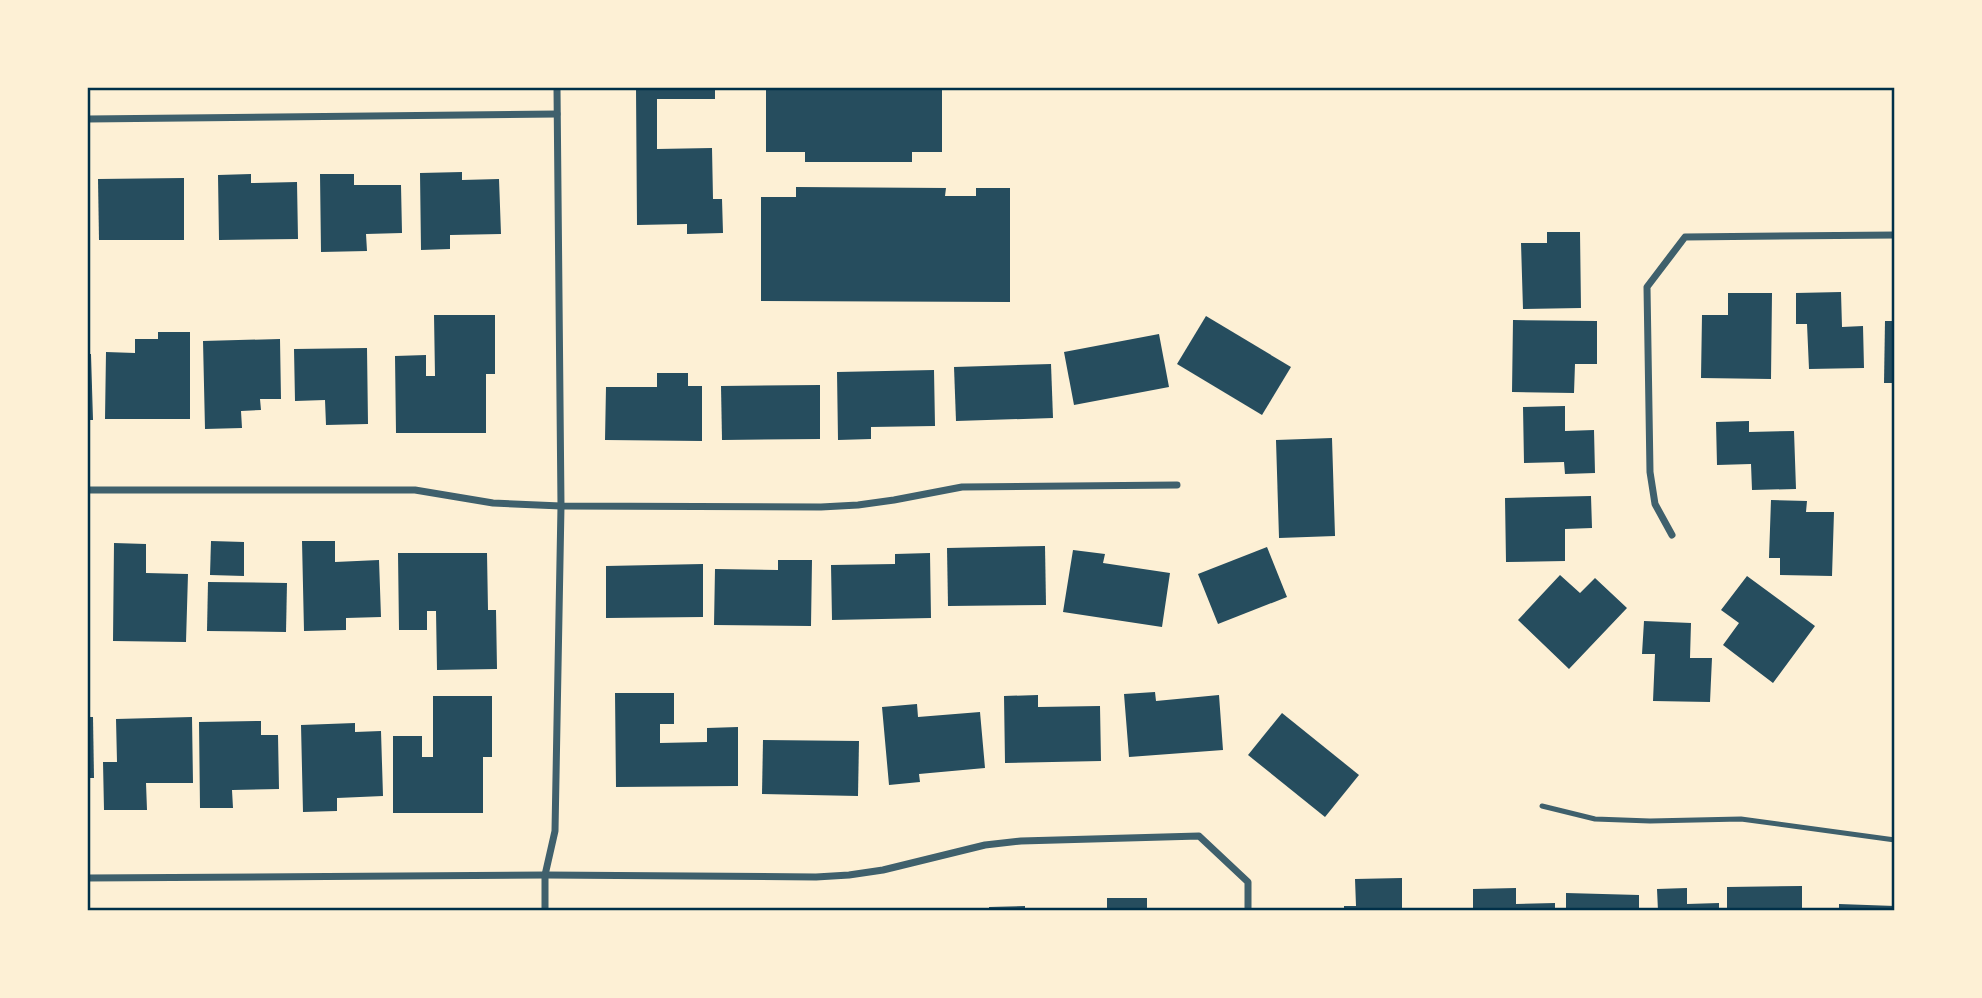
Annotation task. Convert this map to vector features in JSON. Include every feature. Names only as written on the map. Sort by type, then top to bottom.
[{"type":"street","points":[[545,911],[545,875],[555,831],[561,506],[557,88]]},
{"type":"street","points":[[88,119],[557,114]]},
{"type":"street","points":[[1672,535],[1656,504],[1650,472],[1647,286],[1685,237],[1895,235]]},
{"type":"street","points":[[88,490],[415,490],[493,503],[561,506],[821,507],[882,501],[962,487],[1177,485]]},
{"type":"street","points":[[88,878],[838,876],[883,870],[997,843],[1199,836],[1248,882],[1248,911]]},
{"type":"lane","points":[[1542,806],[1595,819],[1741,819],[1895,840]]},
{"type":"building","points":[[636,88],[715,88],[715,99],[657,99],[657,149],[712,148],[713,199],[722,199],[723,233],[687,234],[687,224],[637,225]]},
{"type":"building","points":[[766,88],[942,88],[942,152],[912,152],[912,162],[805,162],[805,152],[766,152]]},
{"type":"building","points":[[462,172],[462,180],[499,179],[501,234],[450,235],[450,249],[421,250],[420,173]]},
{"type":"building","points":[[251,174],[251,183],[297,182],[298,239],[219,240],[218,175]]},
{"type":"building","points":[[320,174],[354,174],[354,185],[401,185],[402,233],[366,234],[367,251],[321,252]]},
{"type":"building","points":[[184,178],[184,240],[99,240],[98,179]]},
{"type":"building","points":[[796,187],[946,188],[945,196],[976,196],[976,188],[1010,188],[1010,302],[761,301],[761,197],[796,197]]},
{"type":"building","points":[[1547,232],[1580,232],[1581,308],[1523,309],[1521,243],[1547,243]]},
{"type":"building","points":[[1841,292],[1842,327],[1863,326],[1864,368],[1809,369],[1807,324],[1796,324],[1796,293]]},
{"type":"building","points":[[1728,293],[1772,293],[1771,379],[1701,378],[1702,315],[1728,315]]},
{"type":"building","points":[[434,315],[495,315],[495,374],[486,374],[486,433],[396,433],[395,356],[426,355],[426,376],[435,376]]},
{"type":"building","points":[[1206,316],[1291,367],[1262,415],[1177,364]]},
{"type":"building","points":[[1513,320],[1597,321],[1597,364],[1575,364],[1574,393],[1512,392]]},
{"type":"building","points":[[1885,321],[1895,321],[1895,383],[1884,383]]},
{"type":"building","points":[[158,332],[190,332],[190,419],[105,419],[106,352],[135,353],[135,339],[158,339]]},
{"type":"building","points":[[1159,334],[1169,387],[1074,405],[1064,352]]},
{"type":"building","points":[[280,339],[281,399],[260,399],[261,410],[241,411],[242,428],[205,429],[203,341]]},
{"type":"building","points":[[367,348],[368,424],[326,425],[325,400],[295,401],[294,349]]},
{"type":"building","points":[[88,354],[91,354],[93,420],[88,420]]},
{"type":"building","points":[[1051,364],[1053,418],[956,421],[954,367]]},
{"type":"building","points":[[934,370],[935,426],[871,427],[871,439],[838,440],[837,372]]},
{"type":"building","points":[[657,373],[688,373],[688,386],[702,386],[702,441],[605,440],[606,387],[657,387]]},
{"type":"building","points":[[820,385],[820,439],[722,440],[721,386]]},
{"type":"building","points":[[1565,406],[1565,431],[1594,430],[1595,473],[1565,474],[1564,462],[1524,463],[1523,407]]},
{"type":"building","points":[[1749,421],[1749,432],[1794,431],[1796,489],[1752,490],[1751,464],[1717,465],[1716,422]]},
{"type":"building","points":[[1332,438],[1335,536],[1279,538],[1276,440]]},
{"type":"building","points":[[1591,496],[1592,528],[1565,529],[1565,561],[1506,562],[1505,498]]},
{"type":"building","points":[[1771,500],[1807,501],[1806,512],[1834,512],[1832,576],[1780,575],[1780,558],[1769,558]]},
{"type":"building","points":[[211,541],[244,542],[244,576],[210,575]]},
{"type":"building","points":[[302,541],[335,541],[335,562],[379,560],[381,617],[346,618],[346,630],[304,631]]},
{"type":"building","points":[[114,543],[146,544],[146,573],[188,574],[186,642],[113,641]]},
{"type":"building","points":[[1045,546],[1046,605],[948,606],[947,548]]},
{"type":"building","points":[[1267,547],[1287,597],[1218,624],[1198,574]]},
{"type":"building","points":[[1073,550],[1105,554],[1103,563],[1170,573],[1162,627],[1063,612]]},
{"type":"building","points":[[398,553],[487,553],[488,610],[496,610],[497,669],[437,670],[436,611],[427,611],[427,630],[399,630]]},
{"type":"building","points":[[930,553],[931,618],[832,620],[831,565],[895,564],[895,554]]},
{"type":"building","points":[[778,560],[812,560],[811,626],[714,625],[715,569],[778,570]]},
{"type":"building","points":[[703,564],[703,617],[606,618],[606,566]]},
{"type":"building","points":[[1560,575],[1580,593],[1595,578],[1627,608],[1569,669],[1518,620]]},
{"type":"building","points":[[1747,576],[1815,626],[1773,683],[1723,645],[1739,623],[1721,610]]},
{"type":"building","points":[[208,582],[287,583],[286,632],[207,631]]},
{"type":"building","points":[[1644,621],[1691,623],[1690,658],[1712,658],[1710,702],[1653,701],[1655,654],[1642,654]]},
{"type":"building","points":[[1155,692],[1156,701],[1219,695],[1223,750],[1129,757],[1124,694]]},
{"type":"building","points":[[615,693],[674,693],[674,724],[660,724],[660,743],[707,742],[707,728],[738,727],[738,786],[616,787]]},
{"type":"building","points":[[1038,695],[1038,707],[1100,706],[1101,761],[1005,763],[1004,696]]},
{"type":"building","points":[[433,696],[492,696],[492,757],[483,757],[483,813],[393,813],[393,736],[422,736],[422,757],[433,757]]},
{"type":"building","points":[[917,704],[918,717],[980,712],[985,768],[919,774],[920,782],[889,785],[882,707]]},
{"type":"building","points":[[1282,713],[1359,775],[1325,817],[1248,755]]},
{"type":"building","points":[[88,717],[93,717],[94,778],[88,778]]},
{"type":"building","points":[[192,717],[193,783],[146,783],[147,810],[104,810],[103,762],[117,762],[116,719]]},
{"type":"building","points":[[261,721],[261,735],[278,735],[279,789],[232,790],[233,808],[200,808],[199,722]]},
{"type":"building","points":[[355,723],[355,732],[381,731],[383,796],[337,798],[337,811],[303,812],[301,725]]},
{"type":"building","points":[[763,740],[859,741],[858,796],[762,794]]},
{"type":"building","points":[[1402,878],[1402,911],[1344,911],[1344,906],[1356,906],[1355,879]]},
{"type":"building","points":[[1802,886],[1802,911],[1727,911],[1727,887]]},
{"type":"building","points":[[1516,888],[1516,904],[1555,903],[1555,911],[1473,911],[1473,889]]},
{"type":"building","points":[[1687,888],[1687,904],[1719,903],[1719,911],[1658,911],[1657,889]]},
{"type":"building","points":[[1566,893],[1639,895],[1639,911],[1566,911]]},
{"type":"building","points":[[1107,898],[1147,898],[1147,911],[1107,911]]},
{"type":"building","points":[[1839,904],[1895,906],[1895,911],[1839,911]]},
{"type":"building","points":[[1025,906],[1025,911],[989,911],[989,907]]}]
